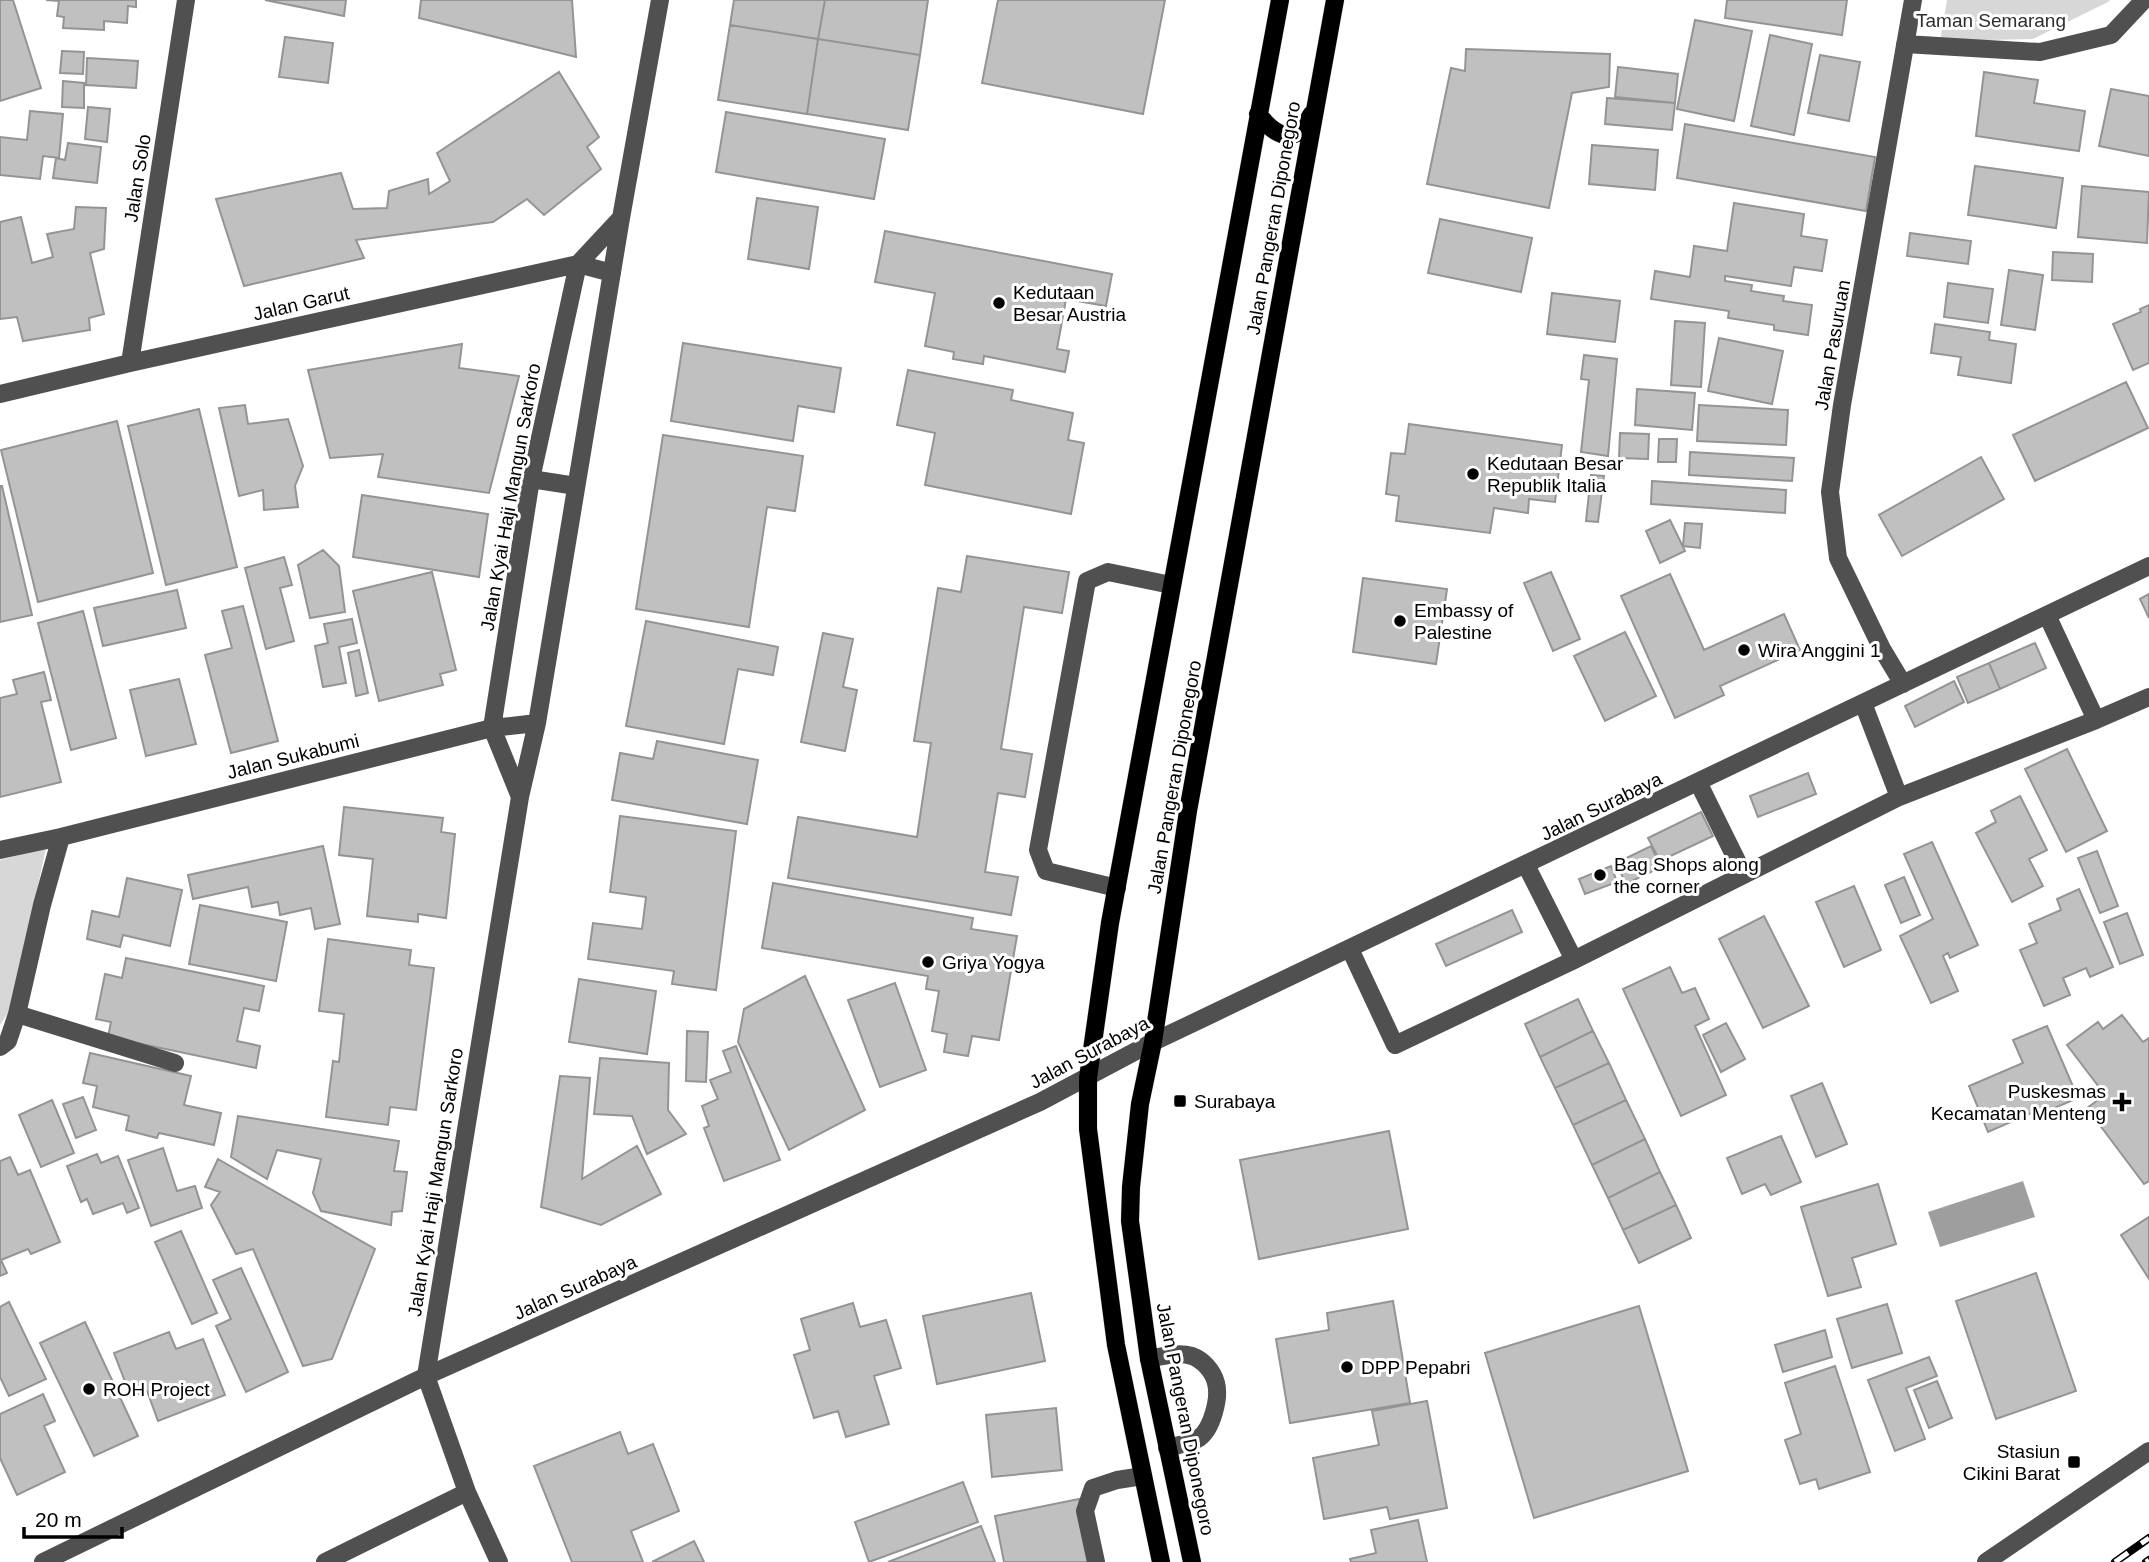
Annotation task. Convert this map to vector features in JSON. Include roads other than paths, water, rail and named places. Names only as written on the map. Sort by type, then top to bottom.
[{"type":"main road","name":"Jalan Pangeran Diponegoro","points":[[1161,1562],[1116,1345],[1088,1129],[1088,1078],[1117,888],[1280,0]]},
{"type":"main road","name":"Jalan Pangeran Diponegoro","points":[[1192,1562],[1149,1359],[1130,1204],[1140,1104],[1153,1042],[1188,811],[1335,0]]},
{"type":"main road","points":[[1258,114],[1279,134],[1291,135],[1302,130],[1314,111]]},
{"type":"street","name":"Jalan Solo","points":[[130,363],[186,0]]},
{"type":"street","name":"Jalan Kyai Haji Mangun Sarkoro","points":[[499,1562],[467,1492],[426,1376],[520,797],[537,723],[660,0]]},
{"type":"street","name":"Jalan Pasuruan","points":[[1903,684],[1882,649],[1838,558],[1830,492],[1842,405],[1913,0]]},
{"type":"street","points":[[1905,44],[2040,52],[2111,35],[2144,0]]},
{"type":"street","points":[[578,264],[621,218]]},
{"type":"street","name":"Jalan Garut","points":[[0,394],[578,264],[612,273]]},
{"type":"street","name":"Jalan Kyai Haji Mangun Sarkoro","points":[[492,727],[531,480],[578,264]]},
{"type":"street","points":[[531,480],[576,486]]},
{"type":"street","name":"Jalan Surabaya","points":[[43,1562],[426,1376],[1040,1102],[1153,1042],[2149,566]]},
{"type":"street","points":[[1117,888],[1046,870],[1038,849],[1087,581],[1108,572],[1171,585]]},
{"type":"street","points":[[2046,615],[2096,720]]},
{"type":"street","points":[[1350,949],[1395,1045],[1574,960],[1899,797],[2149,697]]},
{"type":"street","points":[[1863,703],[1899,797]]},
{"type":"street","name":"Jalan Sukabumi","points":[[0,850],[61,837],[492,727],[537,723]]},
{"type":"street","points":[[492,727],[520,797]]},
{"type":"street","points":[[1698,782],[1744,875]]},
{"type":"street","points":[[0,1047],[9,1041],[17,1014],[61,837]]},
{"type":"street","points":[[1526,865],[1574,960]]},
{"type":"street","points":[[17,1014],[175,1063]]},
{"type":"street","points":[[1149,1359],[1173,1354],[1190,1355],[1205,1362],[1217,1383],[1216,1407],[1211,1422],[1200,1437],[1167,1448]]},
{"type":"street","points":[[1986,1562],[2149,1451]]},
{"type":"street","points":[[1096,1562],[1085,1511],[1093,1488],[1117,1480],[1143,1476]]},
{"type":"street","points":[[325,1562],[467,1492]]},
{"type":"railway","points":[[2115,1562],[2149,1538]]},
{"type":"place","name":"Kedutaan Besar Austria","points":[[999,303]]},
{"type":"place","name":"Kedutaan Besar Republik Italia","points":[[1473,474]]},
{"type":"place","name":"Embassy of Palestine","points":[[1400,621]]},
{"type":"place","name":"Wira Anggini 1","points":[[1744,650]]},
{"type":"place","name":"Bag Shops along the corner","points":[[1600,875]]},
{"type":"place","name":"Griya Yogya","points":[[928,962]]},
{"type":"place","name":"Surabaya","points":[[1180,1101]]},
{"type":"place","name":"Puskesmas Kecamatan Menteng","points":[[2122,1102]]},
{"type":"place","name":"DPP Pepabri","points":[[1347,1367]]},
{"type":"place","name":"ROH Project","points":[[89,1389]]},
{"type":"place","name":"Stasiun Cikini Barat","points":[[2074,1462]]},
{"type":"park label","name":"Taman Semarang","points":[[1991,20]]}]
